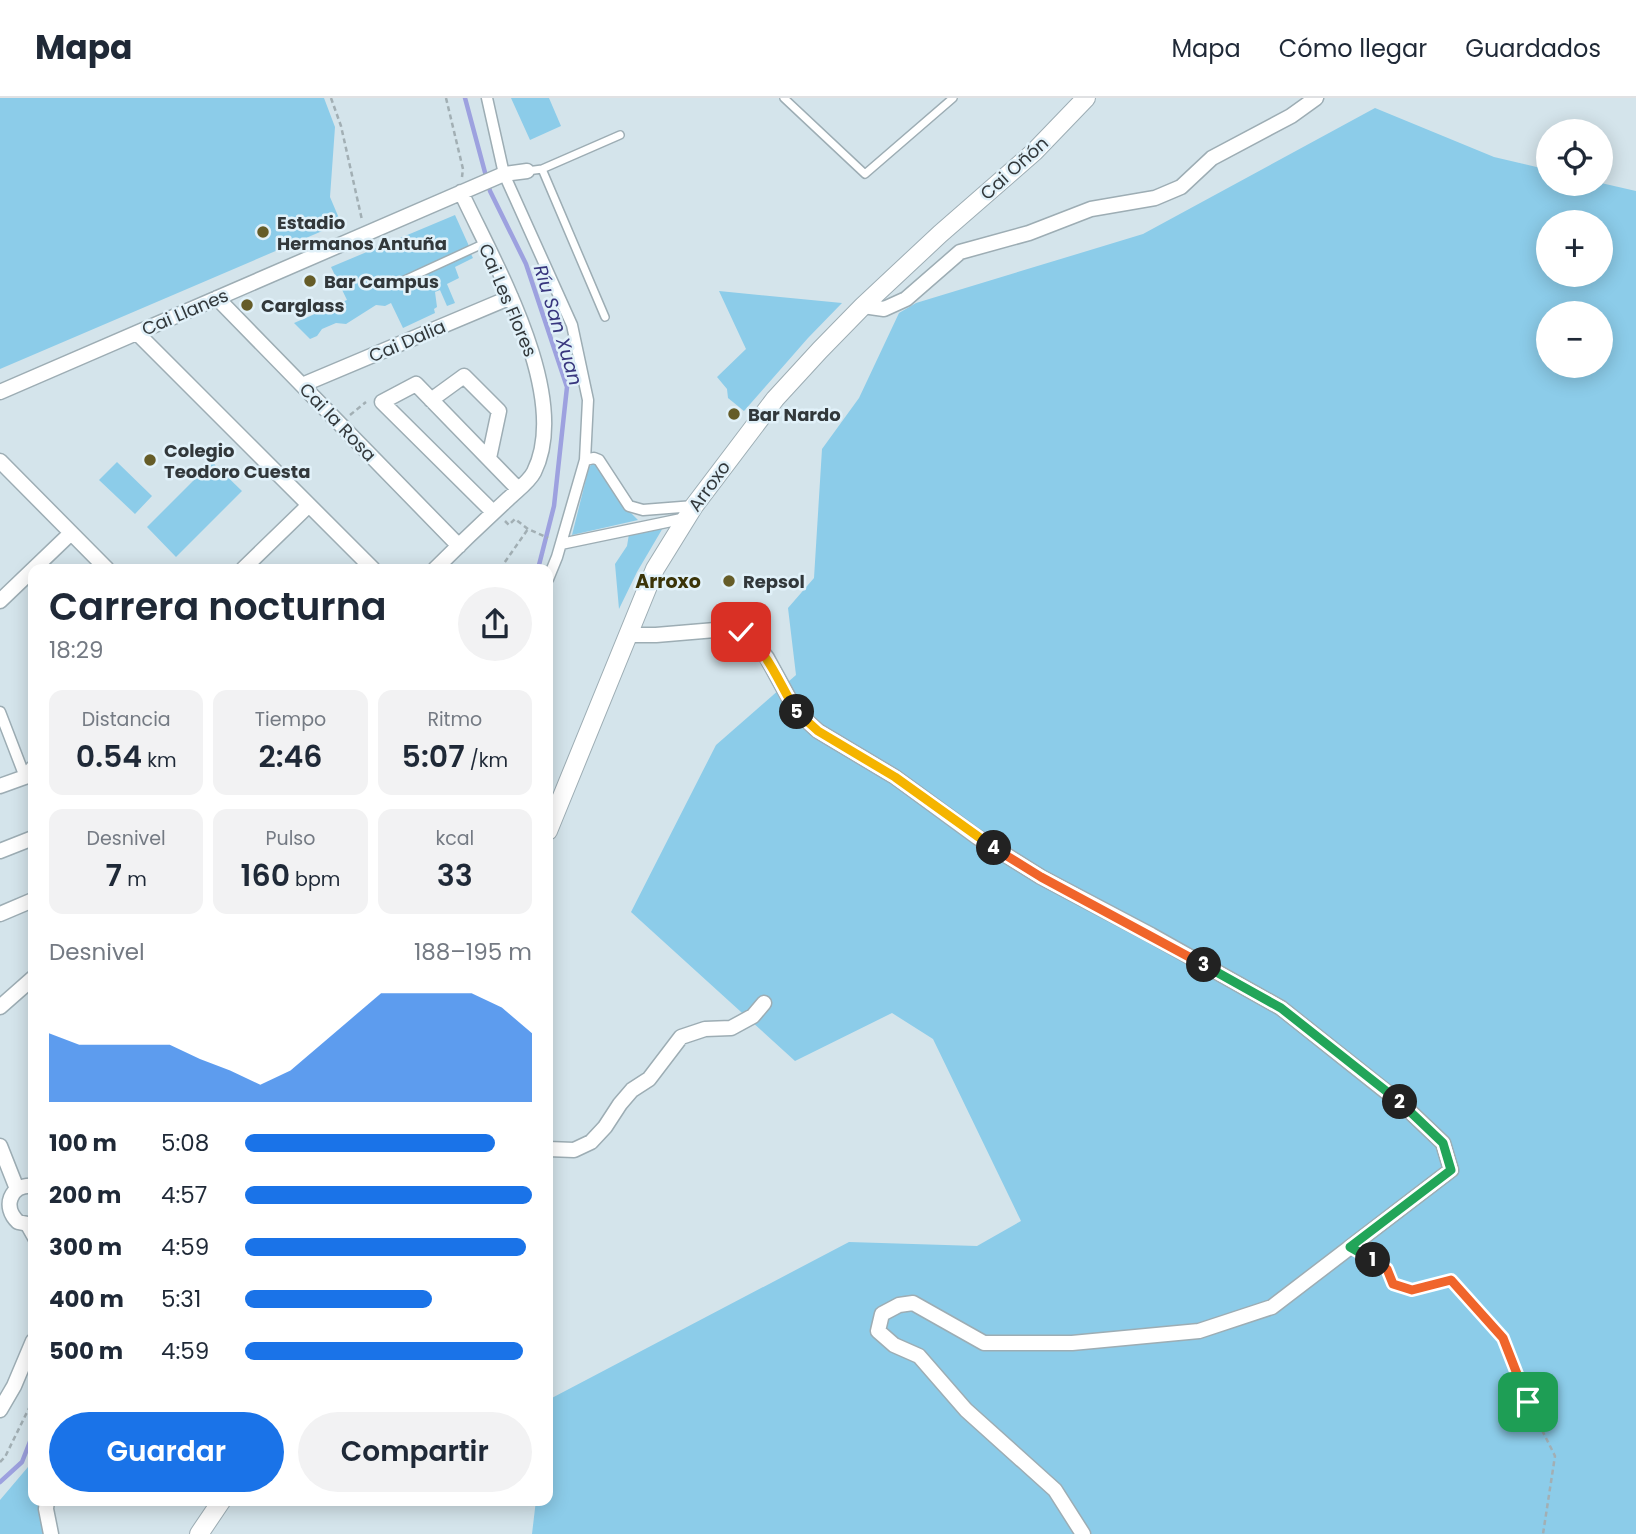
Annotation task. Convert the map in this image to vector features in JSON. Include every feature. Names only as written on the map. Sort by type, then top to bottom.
[{"type":"street","points":[[487,98],[504,174],[572,325],[588,400],[586,460],[553,566]]},
{"type":"street","name":"Cai Oñón","points":[[940,234],[1034,152],[1086,98]]},
{"type":"street","points":[[863,306],[884,309],[906,299],[960,252],[1029,233],[1091,209],[1155,198],[1181,187],[1212,158],[1291,116],[1316,98]]},
{"type":"street","name":"Cai Llanes","points":[[0,392],[461,192],[504,174],[527,171]]},
{"type":"street","name":"Cai Les Flores","points":[[440,564],[533,474],[543,443],[544,407],[533,357],[511,298],[461,192]]},
{"type":"street","name":"Arroxo","points":[[553,819],[655,569],[690,512],[775,399],[863,306],[940,234]]},
{"type":"street","name":"Cai la Rosa","points":[[217,298],[459,546]]},
{"type":"street","name":"Cai Dalia","points":[[302,386],[511,298]]},
{"type":"street","points":[[137,333],[368,564]]},
{"type":"street","points":[[431,400],[464,376],[482,393],[499,411],[489,458]]},
{"type":"street","points":[[491,515],[382,402],[416,384],[518,489]]},
{"type":"street","points":[[586,460],[599,460],[629,506],[643,510],[690,512]]},
{"type":"street","points":[[0,461],[102,564]]},
{"type":"street","points":[[248,564],[309,505]]},
{"type":"street","points":[[561,544],[690,512]]},
{"type":"street","points":[[39,564],[71,533]]},
{"type":"street","points":[[0,601],[28,574]]},
{"type":"street","points":[[627,635],[727,629],[741,632],[753,640],[767,658],[796,711],[818,731],[895,777],[977,837],[1041,877],[1281,1008],[1403,1105],[1443,1143],[1451,1170],[1272,1307],[1199,1331],[1072,1343],[984,1343],[914,1303],[899,1305],[882,1314],[878,1331],[894,1345],[919,1356],[966,1410],[1055,1490],[1083,1534]]},
{"type":"street","points":[[0,712],[28,770]]},
{"type":"street","points":[[0,786],[28,772]]},
{"type":"street","points":[[0,851],[28,840]]},
{"type":"street","points":[[0,914],[28,902]]},
{"type":"street","points":[[0,1007],[28,982]]},
{"type":"street","points":[[553,1149],[574,1150],[591,1142],[632,1090],[649,1079],[681,1037],[705,1029],[731,1028],[752,1016],[764,1003]]},
{"type":"street","points":[[0,1146],[17,1189]]},
{"type":"street","points":[[28,1186],[17,1189],[9,1200],[5,1215],[28,1225]]},
{"type":"street","points":[[0,1410],[28,1353]]},
{"type":"street","points":[[46,1506],[51,1534]]},
{"type":"street","points":[[199,1534],[218,1506]]},
{"type":"lane","points":[[784,98],[865,174],[953,98]]},
{"type":"lane","points":[[527,171],[542,169],[620,135]]},
{"type":"lane","points":[[542,169],[605,317]]},
{"type":"lane","points":[[398,283],[485,243]]},
{"type":"path","points":[[331,98],[341,126],[365,234]]},
{"type":"path","points":[[446,98],[463,169],[461,192]]},
{"type":"path","points":[[340,425],[365,402],[382,402]]},
{"type":"path","points":[[509,525],[516,519],[528,529],[561,544]]},
{"type":"path","points":[[504,564],[528,529]]},
{"type":"path","points":[[1350,1247],[1387,1269],[1393,1284],[1412,1290],[1451,1280],[1503,1338],[1528,1402],[1555,1456],[1543,1534]]},
{"type":"path","points":[[0,1462],[28,1410]]},
{"type":"shaded area","points":[[0,98],[324,98],[335,127],[330,197],[341,223],[0,369]]},
{"type":"shaded area","points":[[511,98],[549,98],[561,126],[530,140]]},
{"type":"shaded area","points":[[1375,108],[1494,157],[1536,167],[1536,196],[1613,196],[1613,186],[1636,191],[1636,1534],[532,1534],[535,1506],[553,1506],[553,1397],[849,1242],[977,1246],[1021,1221],[933,1039],[892,1013],[795,1061],[631,912],[716,745],[796,675],[788,608],[814,578],[822,449],[859,398],[899,313],[916,303],[1143,234]]},
{"type":"shaded area","points":[[455,215],[469,246],[397,280],[401,286],[471,254],[473,258],[455,267],[459,278],[447,284],[455,303],[447,306],[440,290],[435,292],[435,313],[403,328],[391,303],[385,306],[376,305],[346,324],[336,323],[322,329],[317,336],[310,339],[294,323],[347,300],[331,267]]},
{"type":"shaded area","points":[[719,291],[842,303],[744,411],[728,398],[727,389],[717,377],[746,349]]},
{"type":"shaded area","points":[[117,462],[152,496],[135,514],[99,480]]},
{"type":"shaded area","points":[[212,462],[242,491],[176,557],[147,527]]},
{"type":"shaded area","points":[[594,462],[598,464],[624,506],[638,520],[572,535],[589,467]]},
{"type":"shaded area","points":[[664,526],[619,609],[615,564],[627,546],[629,534]]},
{"type":"shaded area","points":[[28,1467],[28,1506],[44,1506],[47,1534],[0,1534],[0,1500]]},
{"type":"waterway","name":"Ríu San Xuan","points":[[465,98],[490,191],[526,264],[567,387],[554,506],[539,564]]},
{"type":"waterway","name":"Ríu San Xuan","points":[[0,1482],[22,1462],[28,1447]]},
{"type":"place","name":"Estadio Hermanos Antuña","points":[[263,232]]},
{"type":"place","name":"Bar Campus","points":[[310,281]]},
{"type":"place","name":"Carglass","points":[[247,305]]},
{"type":"place","name":"Bar Nardo","points":[[734,414]]},
{"type":"place","name":"Colegio Teodoro Cuesta","points":[[150,460]]},
{"type":"place","name":"Repsol","points":[[729,581]]},
{"type":"district","name":"Arroxo","points":[[668,581]]},
{"type":"route","points":[[741,632],[753,640],[767,658],[796,711],[818,731],[895,777],[977,837],[1041,877],[1281,1008],[1403,1105],[1443,1143],[1451,1170],[1350,1247],[1387,1269],[1393,1284],[1412,1290],[1451,1280],[1503,1338],[1528,1402]]}]
